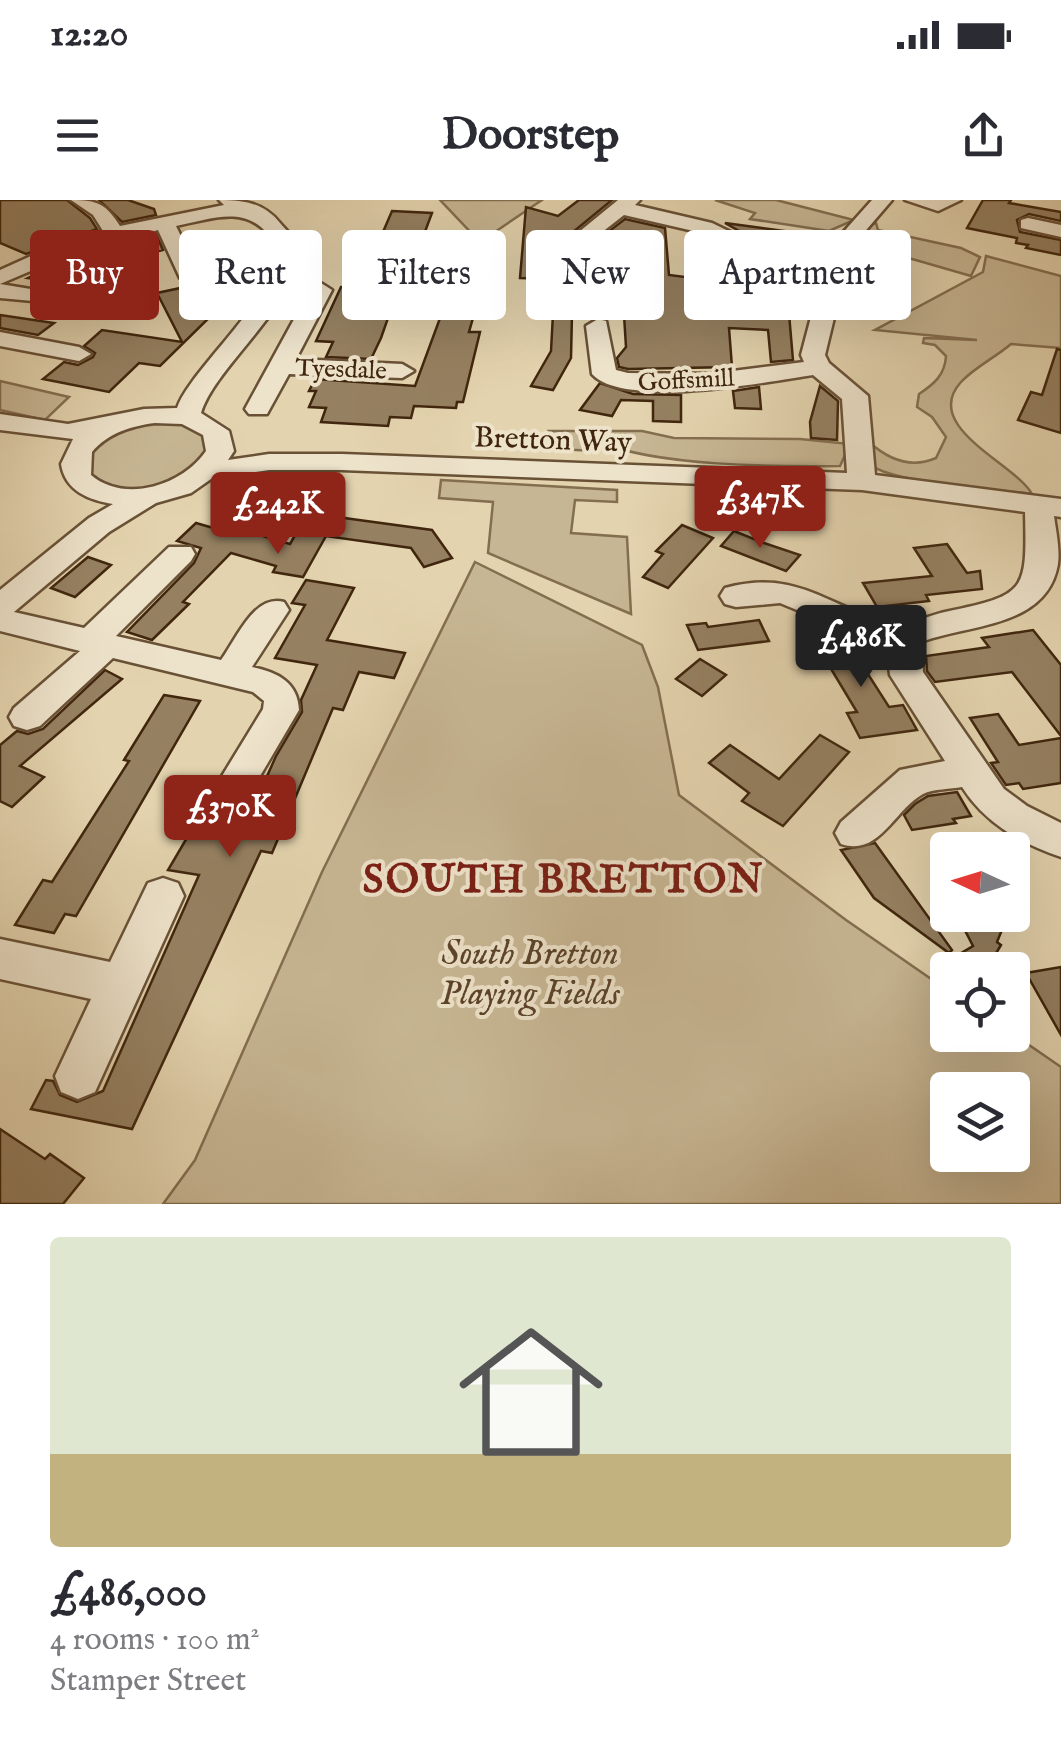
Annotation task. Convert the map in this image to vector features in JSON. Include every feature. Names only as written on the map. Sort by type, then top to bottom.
[{"type":"street","points":[[81,200],[100,211],[112,230]]},
{"type":"street","points":[[856,230],[882,200]]},
{"type":"street","points":[[915,200],[938,205],[951,200]]},
{"type":"street","points":[[129,230],[239,204],[272,221],[278,230]]},
{"type":"street","points":[[592,230],[625,204],[711,230]]},
{"type":"street","points":[[165,223],[179,254]]},
{"type":"street","points":[[1028,224],[1061,231]]},
{"type":"street","points":[[0,258],[25,264]]},
{"type":"street","points":[[0,278],[30,262]]},
{"type":"street","points":[[0,291],[30,295]]},
{"type":"street","points":[[138,417],[186,416],[198,388],[252,320]]},
{"type":"street","name":"Tyesdale","points":[[258,410],[303,320]]},
{"type":"street","points":[[822,320],[813,354],[818,367],[855,396],[862,482]]},
{"type":"street","name":"Goffsmill","points":[[598,326],[604,374],[632,383],[681,382],[818,367]]},
{"type":"street","points":[[0,339],[79,354]]},
{"type":"street","name":"Tyesdale","points":[[280,366],[402,371]]},
{"type":"street","points":[[0,425],[68,432],[110,426],[198,388]]},
{"type":"street","name":"Bretton Way","points":[[186,416],[243,448],[342,462]]},
{"type":"street","points":[[0,425],[56,454],[83,479],[107,494],[150,495]]},
{"type":"street","points":[[99,526],[103,508],[83,479],[82,446],[110,426]]},
{"type":"street","points":[[205,472],[220,451],[216,431]]},
{"type":"street","name":"Bretton Way","points":[[0,607],[99,526],[150,495],[170,490],[205,472],[269,462],[862,482],[1050,506]]},
{"type":"street","points":[[1050,506],[1051,569],[1013,603],[977,618],[919,629],[903,641],[902,656],[907,675],[991,800],[1061,841]]},
{"type":"street","points":[[27,717],[180,554]]},
{"type":"street","points":[[736,596],[783,592],[903,641]]},
{"type":"street","points":[[229,675],[273,610]]},
{"type":"street","points":[[0,620],[264,682],[281,696],[281,710],[227,798]]},
{"type":"street","points":[[856,833],[913,781],[969,771]]},
{"type":"street","points":[[78,1076],[163,896]]},
{"type":"street","points":[[0,959],[121,985]]},
{"type":"green space","points":[[440,200],[542,200],[498,230],[469,230]]},
{"type":"green space","points":[[715,200],[776,200],[854,220],[822,230],[750,219],[755,213]]},
{"type":"green space","points":[[876,223],[878,230],[863,230]]},
{"type":"green space","points":[[911,237],[961,248],[980,257],[971,276],[911,259]]},
{"type":"green space","points":[[986,256],[1061,276],[1061,348],[1011,344],[961,382],[952,399],[953,414],[961,429],[1032,494],[922,481],[871,465],[869,442],[884,454],[909,463],[936,458],[946,437],[932,417],[917,407],[919,394],[938,378],[946,356],[935,345],[923,343],[924,338],[977,340],[875,330],[894,320],[911,320],[911,311],[983,272]]},
{"type":"green space","points":[[0,381],[69,397],[45,420],[0,410]]},
{"type":"green space","points":[[171,414],[220,440],[189,482],[107,494],[75,458],[94,435]]},
{"type":"green space","points":[[549,431],[642,431],[674,438],[800,439],[850,444],[840,466],[752,465],[652,456],[601,442],[594,451],[559,449]]},
{"type":"green space","points":[[441,480],[617,490],[617,502],[575,500],[571,533],[627,537],[631,614],[488,553],[493,502],[439,498]]},
{"type":"green space","name":"South Bretton Playing Fields","points":[[475,562],[642,645],[658,687],[679,795],[930,978],[930,1052],[1030,1052],[1030,1046],[1061,1067],[1061,1204],[163,1204],[195,1160],[322,872]]},
{"type":"building","points":[[0,200],[67,200],[90,218],[97,229],[30,230],[30,253],[26,254],[0,243]]},
{"type":"building","points":[[99,200],[128,200],[154,209],[156,215],[122,222]]},
{"type":"building","points":[[579,200],[612,200],[576,230],[526,230],[526,278],[520,278],[526,207],[558,216]]},
{"type":"building","points":[[983,200],[1011,200],[1009,203],[1061,212],[1061,221],[1029,214],[1017,220],[1020,232],[1061,240],[1061,255],[1026,248],[1028,245],[1016,243],[1017,238],[967,228]]},
{"type":"building","points":[[392,211],[432,213],[426,230],[384,230]]},
{"type":"building","points":[[625,219],[665,228],[669,275],[684,277],[684,320],[790,320],[793,360],[771,362],[768,330],[729,328],[732,367],[628,369],[619,367],[617,358],[626,347],[624,320],[664,320],[664,230],[611,230]]},
{"type":"building","points":[[725,223],[777,230],[737,230]]},
{"type":"building","points":[[341,287],[342,320],[387,320],[371,359],[326,357],[333,342],[316,341]]},
{"type":"building","points":[[179,288],[179,320],[207,320],[160,366],[139,363],[109,392],[43,379],[64,362],[78,365],[93,357],[95,353],[84,346],[102,330],[182,342],[159,293]]},
{"type":"building","points":[[0,315],[54,323],[38,335],[0,328]]},
{"type":"building","points":[[439,320],[472,320],[469,332],[480,332],[463,402],[457,402],[456,408],[414,406],[411,418],[390,417],[388,426],[321,422],[326,408],[309,407],[316,391],[309,391],[315,379],[415,386]]},
{"type":"building","points":[[553,320],[572,320],[571,358],[553,390],[531,386],[551,351]]},
{"type":"building","points":[[1057,349],[1061,350],[1061,433],[1018,420],[1031,392],[1042,395]]},
{"type":"building","points":[[600,383],[633,394],[681,395],[681,422],[653,421],[653,401],[621,400],[612,416],[580,410]]},
{"type":"building","points":[[820,386],[838,401],[837,440],[811,438],[810,422]]},
{"type":"building","points":[[759,387],[761,409],[735,408],[733,391]]},
{"type":"building","points":[[339,514],[337,517],[432,530],[452,558],[424,567],[411,548],[326,536],[303,577],[273,572],[276,566],[231,553],[183,602],[189,604],[152,640],[127,632],[194,563],[201,548],[177,541],[196,523],[227,532],[232,527],[290,544],[297,532],[285,530]]},
{"type":"building","points":[[682,525],[713,538],[668,588],[643,577],[663,554],[656,551]]},
{"type":"building","points":[[734,531],[800,555],[786,571],[721,546]]},
{"type":"building","points":[[947,544],[967,573],[980,571],[982,589],[926,595],[929,601],[877,607],[863,583],[932,576],[914,548]]},
{"type":"building","points":[[88,557],[111,565],[75,597],[51,588]]},
{"type":"building","points":[[306,580],[354,588],[327,640],[405,653],[394,678],[359,672],[343,710],[333,708],[272,853],[261,851],[132,1129],[31,1109],[46,1080],[53,1081],[60,1095],[77,1102],[103,1091],[199,875],[168,870],[198,819],[244,828],[276,756],[302,712],[301,700],[317,665],[275,658],[305,605],[292,603]]},
{"type":"building","points":[[759,620],[769,641],[698,650],[687,625],[706,623],[708,627]]},
{"type":"building","points":[[836,630],[889,707],[903,705],[917,730],[860,738],[847,713],[857,712],[810,634]]},
{"type":"building","points":[[1033,630],[1061,665],[1061,736],[1012,672],[935,682],[927,671],[926,656],[989,647],[982,638]]},
{"type":"building","points":[[700,659],[726,675],[702,696],[676,679]]},
{"type":"building","points":[[105,670],[122,679],[20,766],[44,777],[12,807],[0,801],[0,745],[17,731],[28,734],[43,729]]},
{"type":"building","points":[[164,695],[200,701],[76,916],[65,914],[54,933],[15,925],[43,880],[52,882],[129,761],[124,760]]},
{"type":"building","points":[[998,714],[1019,745],[1061,738],[1061,783],[1023,789],[1019,783],[1006,785],[991,763],[998,762],[970,718]]},
{"type":"building","points":[[820,735],[849,752],[783,826],[742,801],[749,793],[709,763],[730,745],[779,779]]},
{"type":"building","points":[[957,792],[971,816],[953,819],[956,823],[912,830],[904,815],[915,804],[928,796]]},
{"type":"building","points":[[875,843],[930,919],[930,932],[939,932],[952,950],[948,952],[874,898],[841,850]]},
{"type":"building","points":[[966,932],[1001,932],[997,952],[963,952],[973,946]]},
{"type":"building","points":[[1061,967],[1061,1035],[1030,980],[1030,972]]},
{"type":"building","points":[[0,1129],[45,1159],[50,1154],[84,1178],[63,1204],[0,1204]]},
{"type":"district","name":"SOUTH BRETTON","points":[[564,878]]}]
